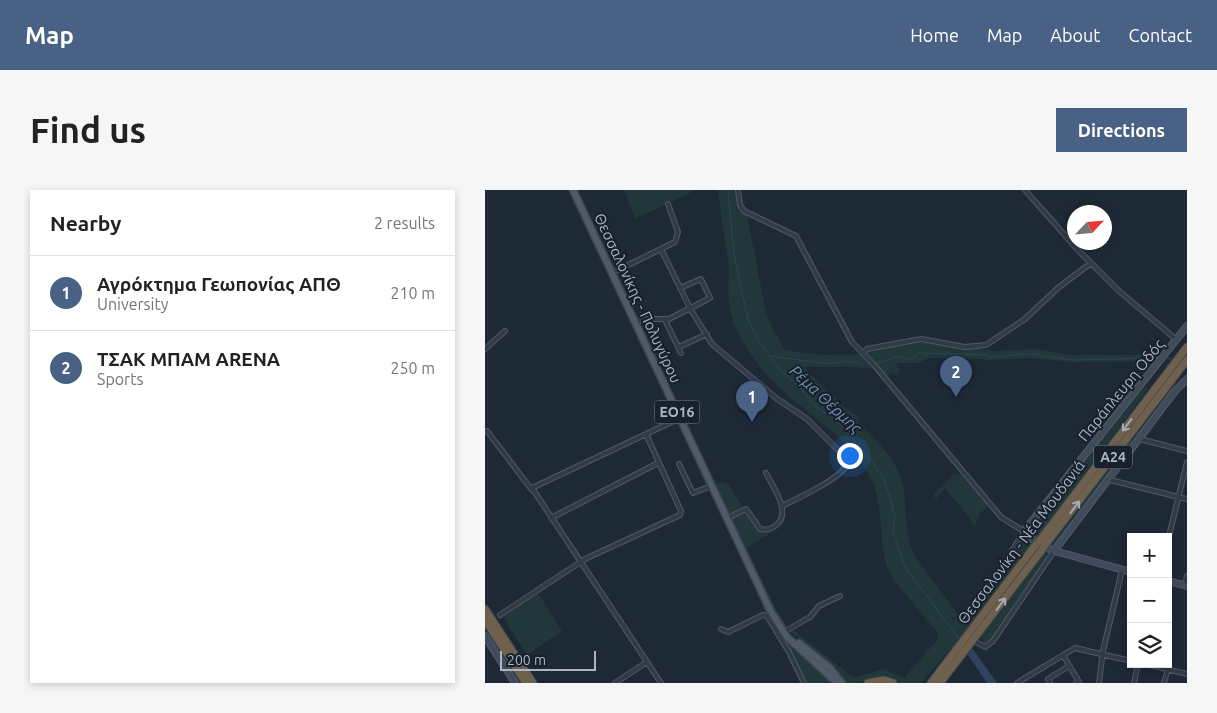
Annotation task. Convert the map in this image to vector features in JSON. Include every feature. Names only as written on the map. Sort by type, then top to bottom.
[{"type":"highway","name":"Θεσσαλονίκη - Νέα Μουδανιά","points":[[931,683],[1034,547],[1042,545],[1181,368],[1187,348]]},
{"type":"highway","name":"Θεσσαλονίκη - Νέα Μουδανιά","points":[[940,683],[962,654],[974,642],[1042,545],[1173,366],[1184,358]]},
{"type":"highway","points":[[485,609],[533,683]]},
{"type":"highway","points":[[485,620],[526,683]]},
{"type":"highway","points":[[927,683],[946,664]]},
{"type":"highway","points":[[868,683],[884,680],[893,683]]},
{"type":"main road","name":"Θεσσαλονίκης - Πολυγύρου","points":[[573,190],[769,610],[795,645],[837,683]]},
{"type":"main road","name":"Θεσσαλονίκης - Πολυγύρου","points":[[784,632],[825,664],[842,683]]},
{"type":"street","points":[[739,190],[739,202],[744,211],[796,236],[845,331],[1001,517],[1025,532],[1040,545],[1056,549],[1062,554],[1127,571]]},
{"type":"street","points":[[1025,190],[1091,263],[1138,309],[1177,340]]},
{"type":"street","points":[[612,273],[675,242],[678,238],[678,232],[668,204]]},
{"type":"street","points":[[661,249],[691,310],[714,346],[776,398],[807,420],[847,459],[848,463],[844,470],[808,493],[782,506]]},
{"type":"street","points":[[863,354],[867,349],[915,340],[965,347],[986,345],[1025,319],[1059,287],[1091,263]]},
{"type":"street","points":[[636,322],[643,319],[665,320],[691,310],[693,306],[710,298],[703,280],[698,279],[680,288]]},
{"type":"street","points":[[665,320],[681,353]]},
{"type":"street","name":"Παράπλευρη Οδός","points":[[967,614],[996,578],[1029,524],[1187,326]]},
{"type":"street","points":[[485,349],[505,331]]},
{"type":"street","points":[[679,348],[707,334]]},
{"type":"street","points":[[974,642],[985,647],[993,641],[1056,549],[1110,480],[1175,391],[1187,379]]},
{"type":"street","points":[[532,490],[533,486],[680,418]]},
{"type":"street","points":[[487,431],[532,490],[661,683]]},
{"type":"street","points":[[500,616],[585,559],[679,515],[681,511],[646,434]]},
{"type":"street","points":[[1140,439],[1187,451]]},
{"type":"street","points":[[1170,533],[1187,462]]},
{"type":"street","points":[[551,518],[658,463]]},
{"type":"street","points":[[679,464],[692,492],[711,486]]},
{"type":"street","points":[[726,518],[746,509],[760,529],[765,530],[777,525],[781,519],[782,506],[766,473]]},
{"type":"street","points":[[1110,480],[1187,499]]},
{"type":"street","points":[[1099,683],[1103,654],[1122,570]]},
{"type":"street","points":[[1172,582],[1186,585],[1187,576]]},
{"type":"street","points":[[784,632],[809,617],[819,606],[840,596]]},
{"type":"street","points":[[721,629],[728,632],[763,615],[767,616],[789,652],[804,683]]},
{"type":"street","points":[[485,636],[515,683]]},
{"type":"street","points":[[1017,683],[1076,648],[1127,660]]},
{"type":"street","points":[[1063,655],[1079,682],[1076,683]]},
{"type":"street","points":[[615,683],[647,662]]},
{"type":"street","points":[[1050,683],[1048,679],[1069,666]]},
{"type":"street","points":[[1133,683],[1137,668]]},
{"type":"street","points":[[1163,668],[1187,674]]},
{"type":"street","points":[[1164,683],[1167,669]]},
{"type":"green space","points":[[624,190],[696,190],[635,219]]},
{"type":"green space","points":[[718,190],[737,190],[739,207],[747,214],[765,308],[770,323],[785,350],[821,355],[861,354],[874,369],[803,367],[844,407],[859,417],[857,420],[893,462],[898,470],[903,488],[910,546],[914,555],[963,621],[995,580],[1021,539],[1025,538],[1033,543],[970,627],[921,683],[901,683],[885,676],[873,677],[861,683],[845,683],[817,653],[789,631],[792,629],[854,678],[883,669],[904,678],[938,639],[937,632],[888,569],[883,546],[878,499],[870,477],[862,464],[841,440],[772,380],[755,361],[741,338],[731,315],[729,303],[729,266]]},
{"type":"green space","points":[[918,341],[994,351],[1035,349],[1070,355],[1161,355],[1156,361],[1073,362],[1029,358],[990,360],[929,358],[918,363],[896,363],[899,371],[896,375],[892,373],[885,377],[869,360],[868,353]]},
{"type":"green space","points":[[1176,383],[1055,546],[1047,548],[1171,385]]},
{"type":"green space","points":[[1142,385],[1148,389],[1035,540],[1029,534],[1028,529]]},
{"type":"green space","points":[[954,474],[961,474],[988,506],[980,513],[975,525],[945,488],[936,499],[933,495]]},
{"type":"green space","points":[[721,482],[728,484],[741,504],[741,507],[733,513],[727,511],[714,485]]},
{"type":"green space","points":[[743,513],[748,516],[758,530],[767,532],[775,530],[746,548],[777,611],[788,627],[786,629],[774,613],[730,520]]},
{"type":"green space","points":[[1045,551],[1047,557],[1043,566],[994,637],[987,643],[983,643],[982,635]]},
{"type":"green space","points":[[538,593],[562,631],[527,655],[503,617]]},
{"type":"green space","points":[[784,636],[835,683],[806,683]]},
{"type":"water","points":[[972,648],[997,683],[987,683],[968,655]]},
{"type":"waterway","name":"Ρέμα Θέρμης","points":[[728,190],[734,254],[748,319],[759,342],[780,370],[802,389],[813,404],[841,425],[874,464],[884,480],[890,497],[895,518],[893,533],[905,567],[960,640]]},
{"type":"waterway","points":[[874,363],[880,363],[896,357],[910,360],[919,353],[985,355],[990,357],[1030,354],[1072,360],[1158,358]]},
{"type":"waterway","points":[[769,356],[830,364],[847,361],[863,364]]},
{"type":"waterway","points":[[1168,358],[1174,360]]},
{"type":"place","name":"ΤΣΑΚ ΜΠΑΜ ARENA","points":[[956,397]]},
{"type":"place","name":"Αγρόκτημα Γεωπονίας ΑΠΘ","points":[[752,422]]}]
